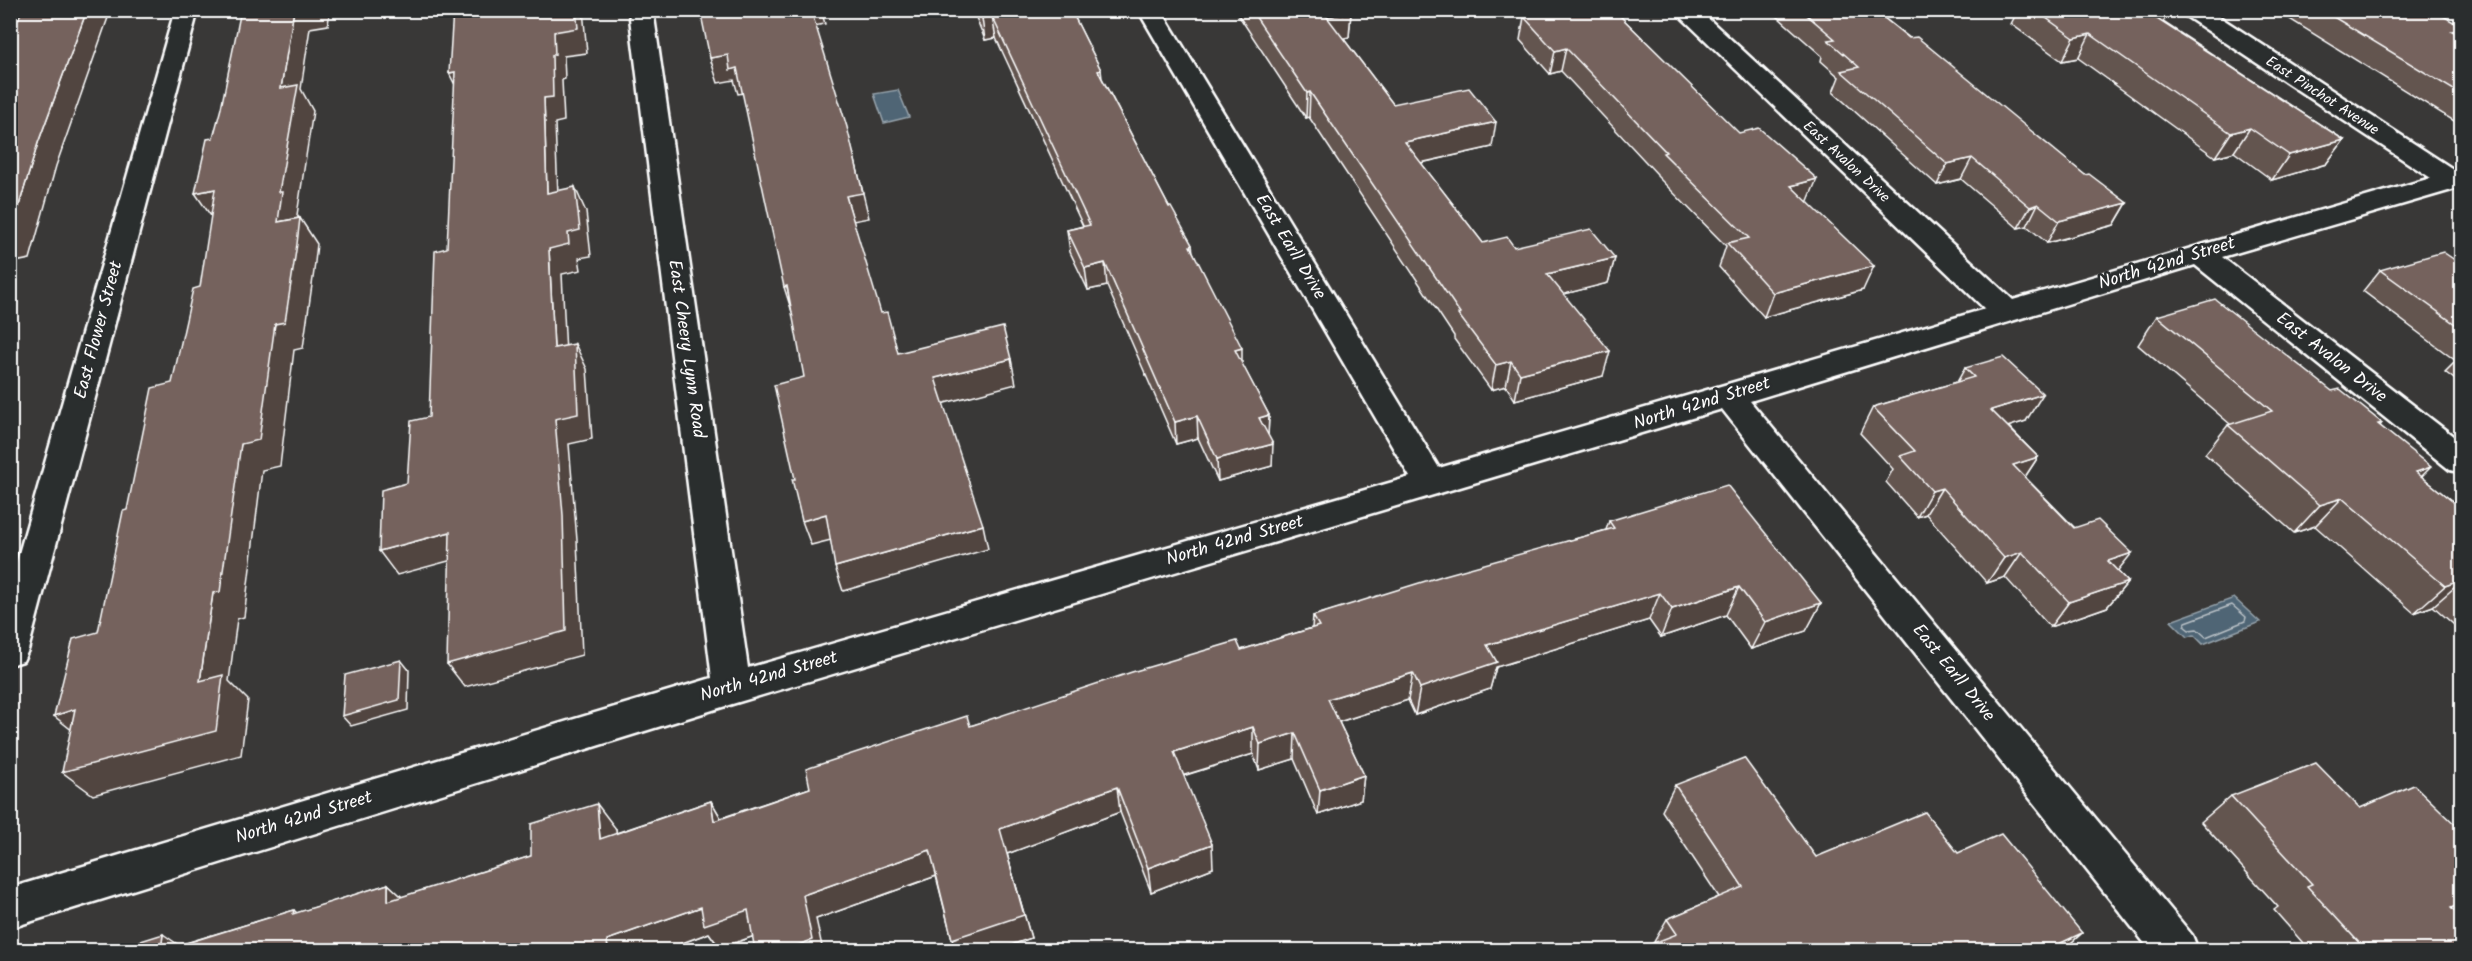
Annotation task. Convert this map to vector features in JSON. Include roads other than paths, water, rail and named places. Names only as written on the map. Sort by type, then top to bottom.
[{"type":"street","name":"East Flower Street","points":[[10,650],[187,10]]},
{"type":"street","name":"East Cheery Lynn Road","points":[[641,10],[732,688]]},
{"type":"street","name":"East Earll Drive","points":[[1149,10],[1431,484]]},
{"type":"street","name":"East Avalon Drive","points":[[1685,10],[2008,313]]},
{"type":"street","name":"East Pinchot Avenue","points":[[2192,10],[2457,179]]},
{"type":"street","name":"North 42nd Street","points":[[10,908],[732,688],[1431,484],[2457,179]]},
{"type":"street","name":"East Avalon Drive","points":[[2200,255],[2462,462]]},
{"type":"street","name":"East Earll Drive","points":[[1729,396],[2177,951]]},
{"type":"water","points":[[898,90],[909,117],[884,123],[874,94]]},
{"type":"water","points":[[2234,598],[2260,622],[2203,644],[2194,635],[2187,637],[2171,621]]}]
